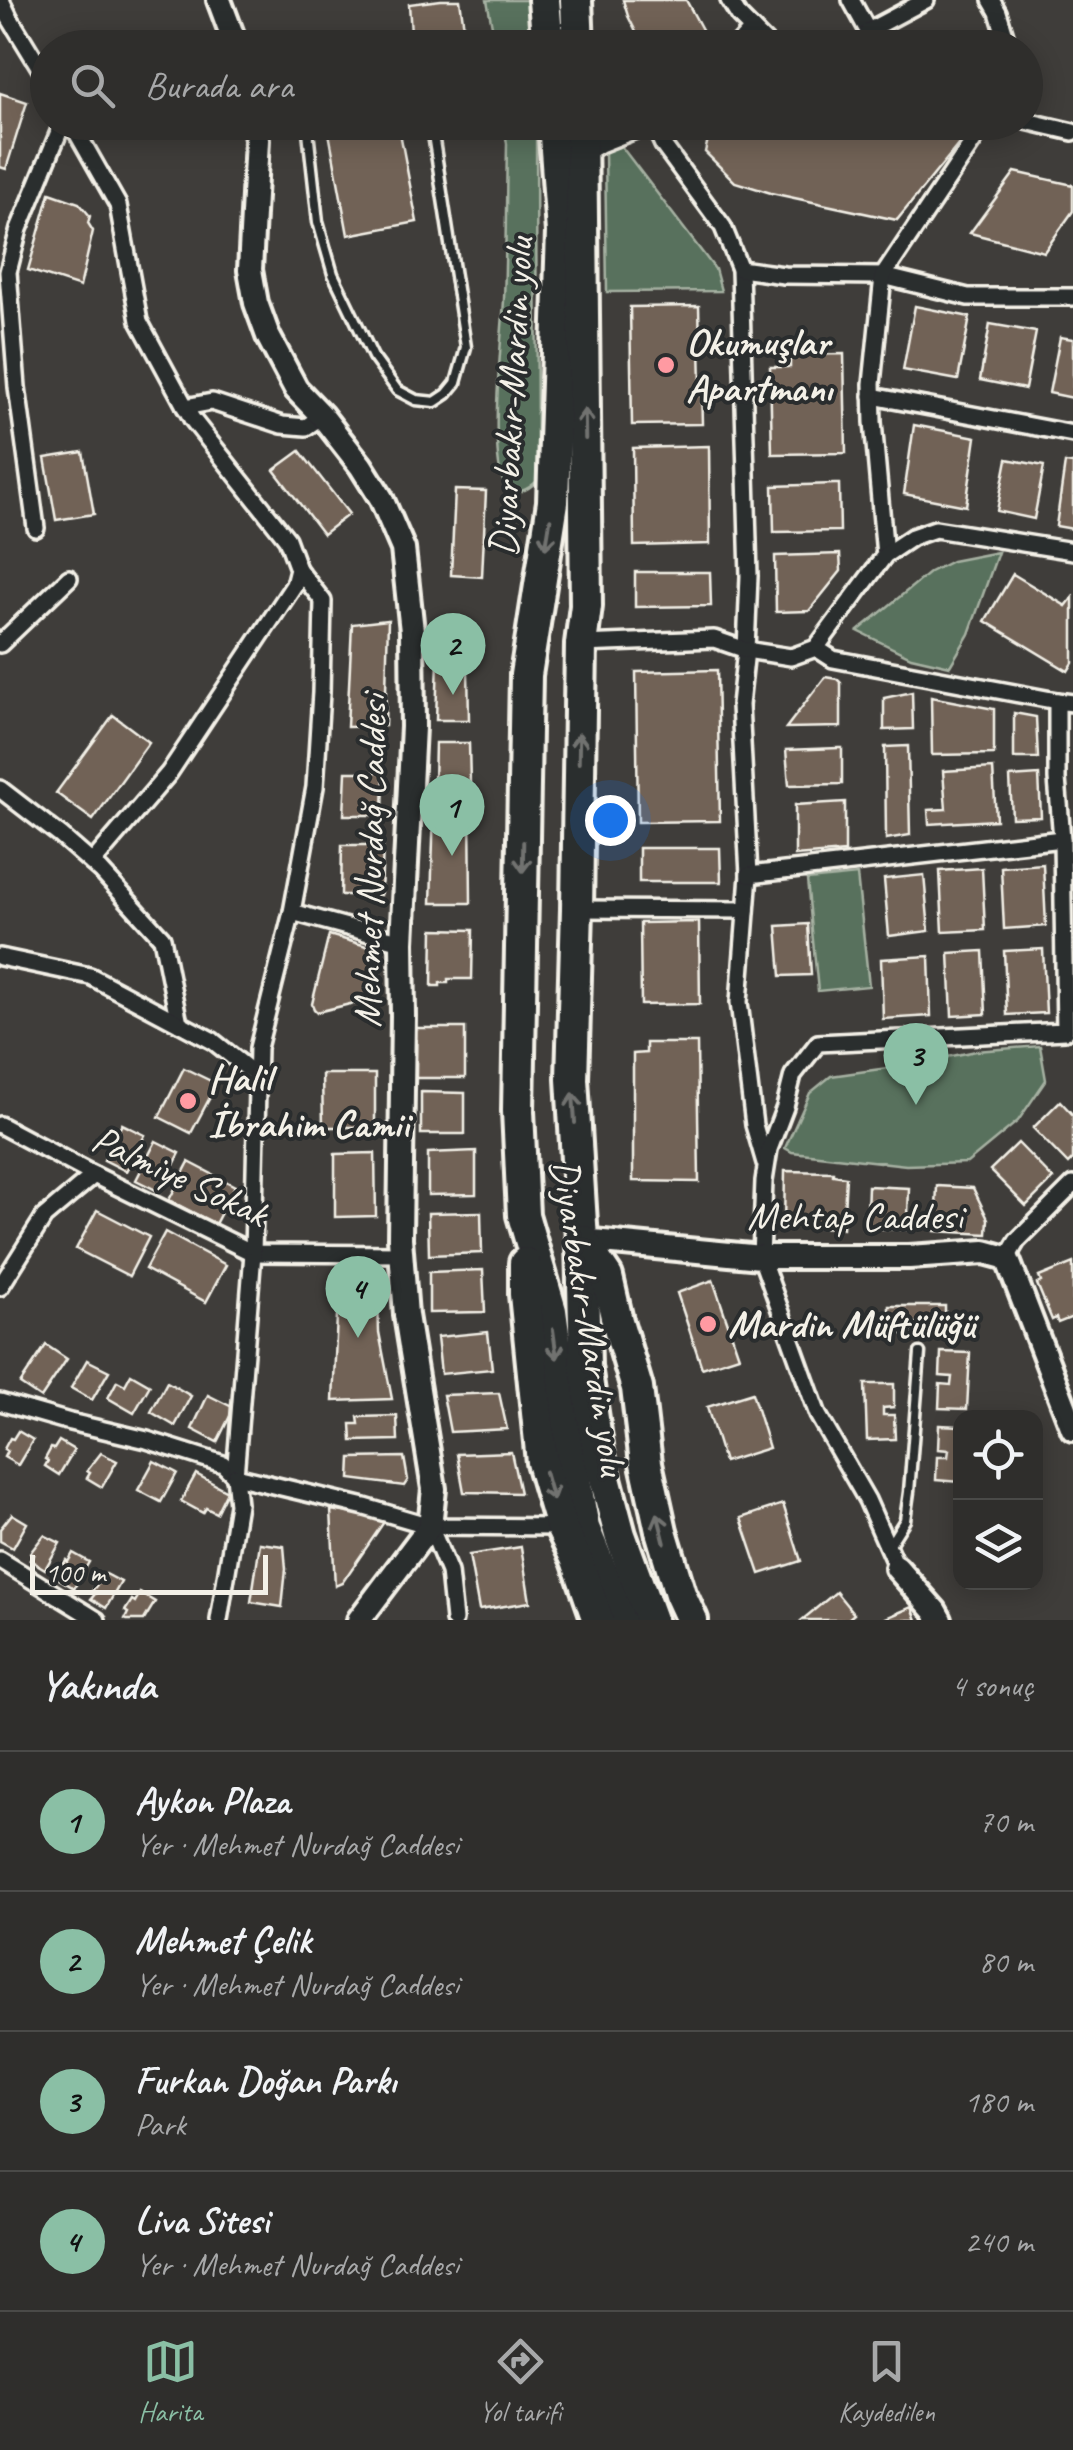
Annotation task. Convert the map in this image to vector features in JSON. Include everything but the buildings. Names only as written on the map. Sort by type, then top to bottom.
[{"type":"highway","points":[[544,0],[546,30]]},
{"type":"highway","points":[[576,0],[577,30]]},
{"type":"highway","name":"Diyarbakır-Mardin yolu","points":[[555,140],[562,232],[553,502],[526,675],[518,1111],[524,1215],[550,1311],[584,1528],[622,1620]]},
{"type":"highway","name":"Diyarbakır-Mardin yolu","points":[[581,140],[586,606],[581,644],[572,1079],[586,1366],[598,1452],[620,1535],[651,1620]]},
{"type":"highway","points":[[524,1215],[526,1294],[542,1462],[561,1527],[598,1620]]},
{"type":"highway","points":[[582,1240],[607,1277],[637,1388],[646,1463],[661,1531],[692,1620]]},
{"type":"street","points":[[1,0],[30,51]]},
{"type":"street","points":[[219,0],[230,30]]},
{"type":"street","points":[[729,0],[752,29]]},
{"type":"street","points":[[851,0],[865,30]]},
{"type":"street","points":[[882,30],[926,0]]},
{"type":"street","points":[[991,0],[1004,30]]},
{"type":"street","points":[[1043,125],[1073,132]]},
{"type":"street","points":[[36,528],[17,387],[8,272],[19,229],[56,140]]},
{"type":"street","points":[[81,140],[118,205],[139,320],[192,419],[287,540],[298,569],[323,601],[315,787],[292,912],[258,1048],[253,1252],[236,1476],[238,1504],[220,1620]]},
{"type":"street","name":"Mehmet Nurdağ Caddesi","points":[[255,140],[250,270],[268,336],[296,388],[361,466],[381,498],[403,550],[412,631],[413,728],[402,942],[400,1225],[406,1314],[434,1489],[430,1526]]},
{"type":"street","points":[[582,155],[610,140]]},
{"type":"street","points":[[661,140],[722,227],[740,269],[749,576],[740,705],[749,875],[739,1002],[754,1125],[766,1166]]},
{"type":"street","points":[[885,555],[872,396],[883,276],[974,140]]},
{"type":"street","points":[[740,269],[784,275],[883,276],[968,296],[1070,292]]},
{"type":"street","points":[[872,396],[1073,434]]},
{"type":"street","points":[[186,407],[212,402],[282,426],[306,428],[322,416]]},
{"type":"street","points":[[581,644],[714,640],[746,650],[791,656],[816,648],[885,555],[912,537],[935,529],[1073,551]]},
{"type":"street","points":[[92,863],[169,773],[294,586],[298,569]]},
{"type":"street","points":[[0,644],[69,578]]},
{"type":"street","points":[[816,648],[833,659],[1065,702],[1057,779],[1068,916],[1065,1031],[818,1043],[793,1074],[766,1166],[761,1258],[818,1415],[866,1500],[892,1557],[940,1620]]},
{"type":"street","points":[[0,789],[92,863],[162,938],[179,1023]]},
{"type":"street","points":[[749,875],[1062,838]]},
{"type":"street","points":[[578,909],[746,910]]},
{"type":"street","points":[[292,912],[402,942]]},
{"type":"street","points":[[0,957],[90,976],[213,1041],[258,1076]]},
{"type":"street","name":"Palmiye Sokak","points":[[0,1125],[253,1252],[402,1254]]},
{"type":"street","points":[[0,1287],[44,1218],[94,1175]]},
{"type":"street","points":[[1006,1258],[1017,1241],[1073,1185]]},
{"type":"street","name":"Mehtap Caddesi","points":[[582,1240],[761,1258],[909,1258],[984,1252],[1006,1258],[1073,1428]]},
{"type":"street","points":[[0,1402],[147,1440],[223,1464],[236,1476],[265,1485],[430,1526],[561,1527]]},
{"type":"street","points":[[359,1620],[430,1526]]},
{"type":"street","points":[[430,1526],[449,1572],[454,1620]]},
{"type":"street","points":[[0,1560],[97,1620]]},
{"type":"lane","points":[[309,140],[318,222],[333,274],[372,357],[396,390],[416,400],[435,402],[456,383],[466,347],[434,140]]},
{"type":"lane","points":[[892,1557],[905,1520],[909,1492],[920,1353]]},
{"type":"green space","points":[[487,0],[531,0],[533,30],[493,30]]},
{"type":"green space","points":[[506,140],[536,140],[537,481],[517,492],[505,485],[497,449]]},
{"type":"green space","points":[[621,146],[715,269],[721,291],[607,292],[605,151]]},
{"type":"green space","points":[[998,552],[969,634],[950,666],[911,657],[858,631],[930,572],[952,561]]},
{"type":"green space","points":[[857,875],[869,986],[818,991],[807,880]]},
{"type":"green space","points":[[1040,1046],[1046,1080],[1018,1121],[967,1163],[906,1165],[785,1148],[810,1093],[831,1076],[976,1051]]},
{"type":"place","name":"Okumuşlar Apartmanı","points":[[666,365]]},
{"type":"place","name":"Mehmet Çelik","points":[[453,695]]},
{"type":"place","name":"Aykon Plaza","points":[[452,856]]},
{"type":"place","name":"Halil İbrahim Camii","points":[[188,1101]]},
{"type":"place","name":"Furkan Doğan Parkı","points":[[916,1105]]},
{"type":"place","name":"Mardin Müftülüğü","points":[[708,1324]]},
{"type":"place","name":"Liva Sitesi","points":[[358,1338]]}]
